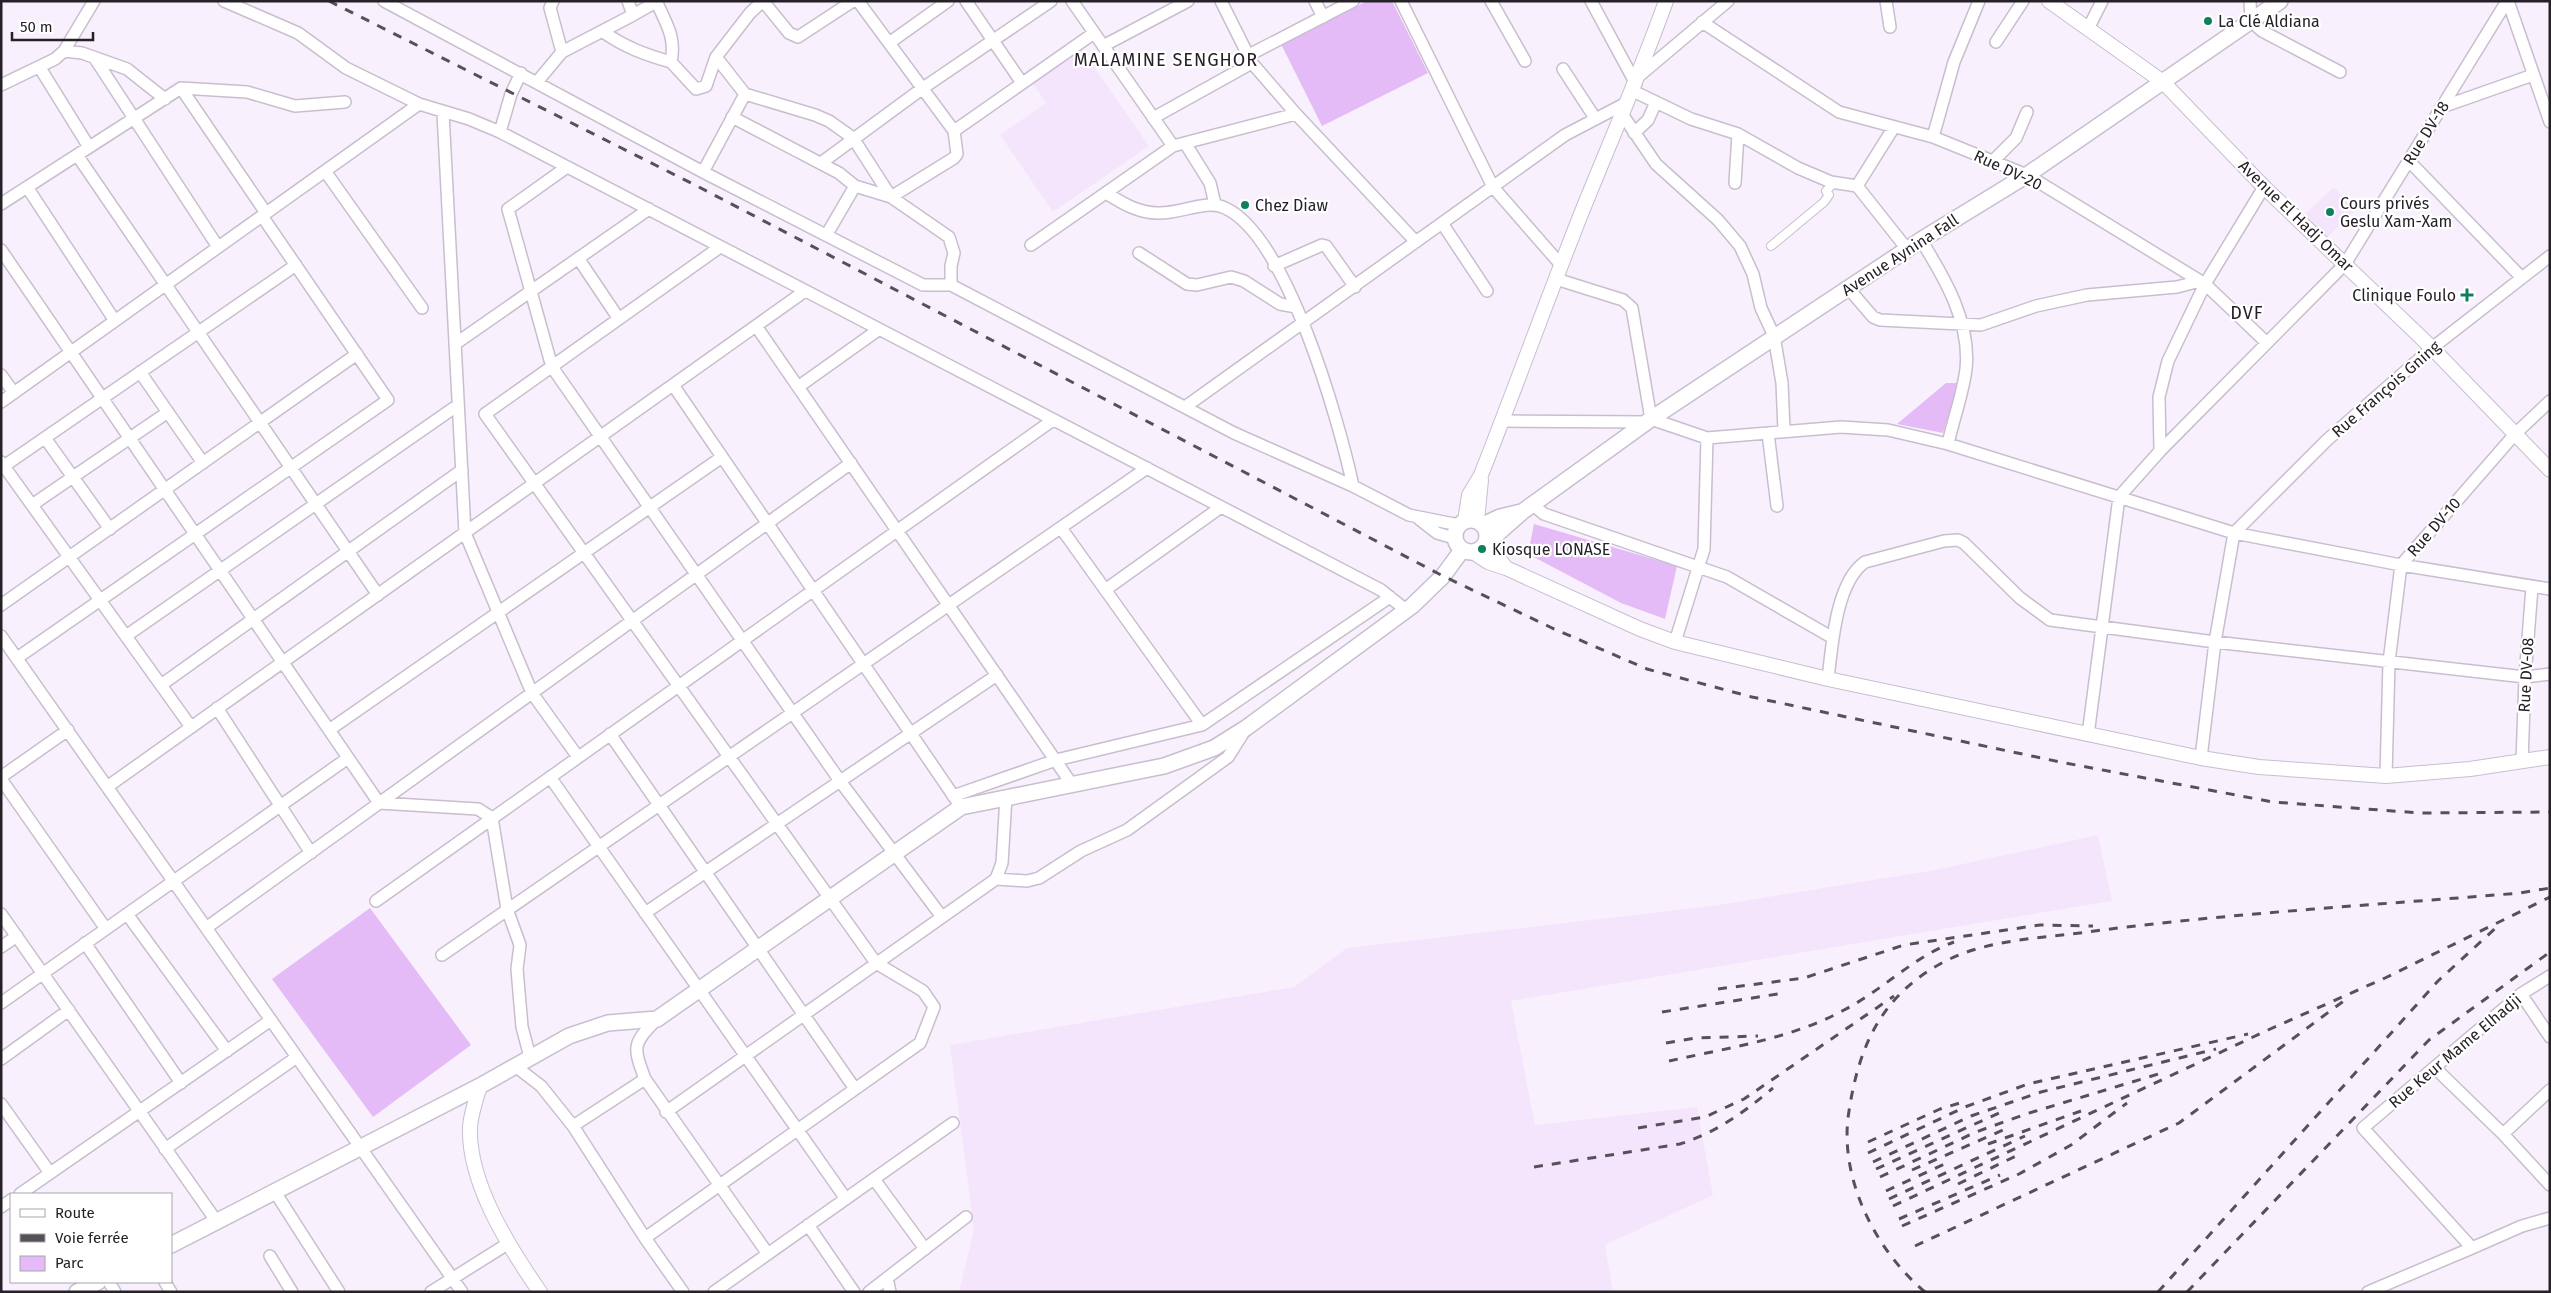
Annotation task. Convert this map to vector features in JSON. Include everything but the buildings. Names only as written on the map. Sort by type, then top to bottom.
[{"type":"main road","name":"Avenue Aynina Fall","points":[[957,802],[1006,797],[1164,766],[1192,758],[1214,748],[1246,728],[1406,610],[1443,576],[1471,535],[1502,530],[1527,508],[1649,421],[1774,336],[1921,240],[2027,175],[2280,1]]},
{"type":"main road","points":[[172,1244],[480,1086],[569,1036],[608,1023],[657,1019],[896,853],[957,802]]},
{"type":"main road","points":[[77,1292],[96,1283]]},
{"type":"street","points":[[1,85],[40,68],[64,51],[94,1]]},
{"type":"street","points":[[224,1],[298,33],[346,68],[418,104],[468,119],[500,132],[1221,507],[1390,597],[1406,610]]},
{"type":"street","points":[[384,1],[522,73],[703,172],[827,234],[923,285],[951,285],[1234,433],[1353,486],[1419,518],[1436,519],[1471,535],[1493,551],[1506,568],[1640,630],[1676,642],[1828,679],[2088,735],[2201,758],[2259,767],[2386,776],[2522,762],[2550,757]]},
{"type":"street","points":[[553,1],[550,8],[562,52]]},
{"type":"street","points":[[628,1],[633,15]]},
{"type":"street","points":[[602,31],[619,43],[645,55],[672,62],[696,89],[702,89],[706,86],[716,57],[750,13],[763,1],[790,33],[798,37],[853,1]]},
{"type":"street","points":[[858,1],[954,131],[957,154],[954,158],[891,197]]},
{"type":"street","points":[[889,43],[948,1]]},
{"type":"street","points":[[966,1],[1022,83]]},
{"type":"street","points":[[821,164],[923,88],[1051,1]]},
{"type":"street","points":[[1072,1],[1173,146]]},
{"type":"street","points":[[1103,46],[1188,1]]},
{"type":"street","points":[[1221,1],[1251,59],[1296,114],[1416,242]]},
{"type":"street","points":[[1315,1],[1323,17]]},
{"type":"street","points":[[1153,118],[1353,1]]},
{"type":"street","points":[[1400,1],[1492,187],[1561,265]]},
{"type":"street","points":[[1491,1],[1524,61]]},
{"type":"street","points":[[1591,1],[1631,93],[1634,133],[1656,164],[1718,220],[1740,246],[1753,274],[1762,308],[1774,336],[1782,383],[1784,430]]},
{"type":"street","points":[[1471,535],[1481,475],[1561,265],[1666,1]]},
{"type":"street","points":[[1185,407],[1305,323],[1565,134],[1595,118],[1631,93],[1702,22],[1728,1]]},
{"type":"street","points":[[1886,1],[1890,27]]},
{"type":"street","points":[[1933,137],[1954,62],[1979,1]]},
{"type":"street","points":[[1996,42],[2022,1]]},
{"type":"street","name":"Avenue El Hadj Omar","points":[[2049,1],[2163,82],[2264,187],[2432,348],[2550,470]]},
{"type":"street","points":[[2088,29],[2102,1]]},
{"type":"street","points":[[2250,1],[2251,21],[2262,31],[2340,72]]},
{"type":"street","points":[[2508,1],[2550,122]]},
{"type":"street","name":"Rue DV-18","points":[[2119,497],[2160,450],[2345,264],[2508,1]]},
{"type":"street","points":[[537,82],[562,52],[658,2],[672,34],[674,47],[672,62]]},
{"type":"street","name":"Rue DV-20","points":[[1702,22],[1839,112],[1933,137],[2027,175],[2203,283],[2267,343]]},
{"type":"street","points":[[954,131],[1094,33]]},
{"type":"street","points":[[64,51],[94,57],[128,69],[165,99]]},
{"type":"street","points":[[94,57],[218,248]]},
{"type":"street","points":[[716,57],[745,94],[816,115],[834,124],[854,138],[891,197]]},
{"type":"street","points":[[40,68],[89,147]]},
{"type":"street","points":[[1563,69],[1595,118]]},
{"type":"street","points":[[500,132],[512,94],[522,73]]},
{"type":"street","points":[[2442,107],[2533,75]]},
{"type":"street","points":[[17,658],[388,400],[296,265],[181,88]]},
{"type":"street","points":[[1,204],[181,88],[247,92],[295,106],[346,102]]},
{"type":"street","points":[[1631,93],[1656,102],[1690,119],[1738,134],[1798,168],[1835,182],[1857,186],[1907,250]]},
{"type":"street","points":[[703,172],[745,94]]},
{"type":"street","points":[[1634,133],[1648,120],[1656,102]]},
{"type":"street","points":[[1,402],[418,104]]},
{"type":"street","points":[[1993,161],[2016,138],[2027,112]]},
{"type":"street","points":[[443,113],[465,533],[532,693],[578,757]]},
{"type":"street","points":[[1031,245],[1173,146],[1296,114]]},
{"type":"street","points":[[732,117],[839,173],[855,186],[891,197],[949,237],[954,253],[951,266],[951,285]]},
{"type":"street","points":[[1857,186],[1894,127]]},
{"type":"street","points":[[1735,183],[1738,134]]},
{"type":"street","points":[[1185,143],[1214,190],[1215,204]]},
{"type":"street","points":[[77,155],[378,595]]},
{"type":"street","points":[[2409,161],[2522,278]]},
{"type":"street","points":[[566,167],[508,209],[552,367],[840,781],[896,853],[942,917]]},
{"type":"street","points":[[325,171],[422,308]]},
{"type":"street","points":[[1771,246],[1824,202],[1829,195],[1826,191],[1835,182]]},
{"type":"street","points":[[827,234],[855,186]]},
{"type":"street","points":[[27,187],[115,321]]},
{"type":"street","points":[[2160,450],[2159,397],[2168,361],[2203,283],[2264,187]]},
{"type":"street","points":[[1106,193],[1132,208],[1157,213],[1178,212],[1215,204],[1244,220],[1258,234],[1305,323],[1344,447],[1353,486]]},
{"type":"street","points":[[455,344],[649,209]]},
{"type":"street","points":[[1442,223],[1487,291]]},
{"type":"street","points":[[1921,240],[1946,282],[1963,326],[1966,369],[1948,444]]},
{"type":"street","points":[[1274,266],[1322,245],[1326,246],[1354,287]]},
{"type":"street","points":[[645,1238],[920,1042],[934,1007],[923,991],[876,964],[485,414],[720,247]]},
{"type":"street","points":[[1,250],[379,803]]},
{"type":"street","points":[[1139,253],[1187,284],[1197,284],[1231,277],[1244,281],[1280,304],[1296,307]]},
{"type":"street","name":"Rue François Gning","points":[[2234,534],[2327,440],[2432,348],[2550,256]]},
{"type":"street","points":[[578,258],[618,319]]},
{"type":"street","points":[[191,727],[3,464],[45,438],[296,265]]},
{"type":"street","points":[[1556,279],[1623,300],[1632,308],[1649,421]]},
{"type":"street","points":[[1848,288],[1873,316],[1880,320],[1963,326],[1981,325],[2036,306],[2087,295],[2203,283]]},
{"type":"street","points":[[107,787],[805,291]]},
{"type":"street","points":[[756,326],[1071,783]]},
{"type":"street","points":[[798,387],[878,330]]},
{"type":"street","points":[[1,605],[357,354]]},
{"type":"street","points":[[140,372],[203,463]]},
{"type":"street","points":[[1,375],[14,393]]},
{"type":"street","points":[[673,385],[957,802],[1056,760],[1202,724],[1390,597]]},
{"type":"street","name":"Rue DV-10","points":[[2386,776],[2389,662],[2401,565],[2515,434],[2550,402]]},
{"type":"street","points":[[126,636],[458,405]]},
{"type":"street","points":[[32,506],[168,412]]},
{"type":"street","points":[[376,901],[1053,420]]},
{"type":"street","points":[[1502,421],[1649,421],[1707,438],[1784,430],[1841,427],[1888,430],[1948,444],[2234,534],[2401,565],[2550,589]]},
{"type":"street","points":[[1768,433],[1777,506]]},
{"type":"street","points":[[45,438],[110,528]]},
{"type":"street","points":[[1676,642],[1704,549],[1707,438]]},
{"type":"street","points":[[329,730],[722,456]]},
{"type":"street","points":[[206,928],[851,464]]},
{"type":"street","points":[[442,955],[1146,468]]},
{"type":"street","points":[[161,685],[462,470]]},
{"type":"street","points":[[2088,735],[2119,497]]},
{"type":"street","points":[[1105,590],[1221,507]]},
{"type":"street","points":[[1527,508],[1727,578],[1833,638]]},
{"type":"street","points":[[1060,528],[1202,724]]},
{"type":"street","points":[[2201,758],[2215,642],[2234,534]]},
{"type":"street","points":[[1828,679],[1833,638],[1845,589],[1855,569],[1865,562],[1944,540],[1964,543],[2020,598],[2050,620],[2215,642],[2525,677],[2550,674]]},
{"type":"street","name":"Rue DV-08","points":[[2522,762],[2525,677],[2532,587]]},
{"type":"street","points":[[1,636],[462,1292]]},
{"type":"street","points":[[645,913],[997,675]]},
{"type":"street","points":[[217,708],[310,853]]},
{"type":"street","points":[[996,879],[1027,881],[1039,878],[1081,851],[1127,830],[1228,757],[1246,728]]},
{"type":"street","points":[[68,730],[1,778],[106,929]]},
{"type":"street","points":[[610,734],[855,1089]]},
{"type":"street","points":[[1,1003],[348,758]]},
{"type":"street","points":[[550,777],[846,1199]]},
{"type":"street","points":[[666,1112],[996,879],[1002,863],[1006,797]]},
{"type":"street","points":[[379,803],[478,809],[492,818],[507,909],[520,945],[517,969],[522,1027],[530,1057]]},
{"type":"street","points":[[1,914],[217,1222]]},
{"type":"street","points":[[127,914],[227,1051]]},
{"type":"street","points":[[1,947],[17,936]]},
{"type":"street","points":[[85,943],[181,1083]]},
{"type":"street","name":"Rue Keur Mame Elhadji","points":[[2472,1248],[2363,1128],[2521,994],[2550,976]]},
{"type":"street","points":[[2521,994],[2550,1037]]},
{"type":"street","points":[[1,1059],[69,1010]]},
{"type":"street","points":[[657,1019],[639,1037],[635,1054],[645,1079],[666,1112],[768,1254]]},
{"type":"street","points":[[22,1193],[271,1020]]},
{"type":"street","points":[[165,1148],[297,1057]]},
{"type":"street","points":[[515,1066],[541,1086],[573,1126],[645,1238],[683,1292]]},
{"type":"street","points":[[2435,1068],[2504,1134],[2550,1185]]},
{"type":"street","points":[[573,1126],[645,1079]]},
{"type":"street","points":[[480,1086],[470,1127],[472,1149],[483,1190],[509,1243],[540,1292]]},
{"type":"street","points":[[2504,1134],[2550,1090]]},
{"type":"street","points":[[1,1104],[50,1174]]},
{"type":"street","points":[[714,1292],[953,1123]]},
{"type":"street","points":[[874,1179],[925,1249]]},
{"type":"street","points":[[275,1192],[339,1292]]},
{"type":"street","points":[[869,1292],[966,1217]]},
{"type":"street","points":[[2368,1292],[2522,1226],[2550,1218]]},
{"type":"street","points":[[808,1225],[854,1292]]},
{"type":"street","points":[[431,1292],[509,1243]]},
{"type":"street","points":[[270,1256],[292,1292]]},
{"type":"street","points":[[887,1278],[890,1292]]},
{"type":"shaded area","points":[[1076,41],[1149,146],[1053,212],[1000,135],[1046,103],[1027,75]]},
{"type":"shaded area","name":"Cours privés Geslu Xam-Xam","points":[[2334,187],[2356,210],[2327,237],[2305,214]]},
{"type":"shaded area","points":[[2098,835],[2112,901],[1511,1001],[1535,1125],[1697,1107],[1713,1195],[1605,1245],[1613,1292],[959,1292],[974,1230],[950,1045],[1294,987],[1347,948],[1712,906],[1935,870]]},
{"type":"green space","points":[[1367,1],[1392,1],[1428,73],[1322,126],[1281,44]]},
{"type":"green space","points":[[1946,383],[1959,383],[1943,433],[1897,424]]},
{"type":"green space","points":[[1534,524],[1677,566],[1665,619],[1621,603],[1528,554]]},
{"type":"green space","points":[[370,908],[471,1045],[373,1117],[272,979]]},
{"type":"railway","points":[[329,1],[697,186],[1443,576],[1552,628],[1647,669],[1752,697],[2060,762],[2273,802],[2420,813],[2550,812]]},
{"type":"railway","points":[[1925,1292],[1890,1255],[1876,1234],[1855,1186],[1849,1161],[1847,1136],[1853,1087],[1859,1065],[1876,1026],[1902,992],[1940,964],[1975,949],[2012,941],[2141,925],[2520,893],[2550,888]]},
{"type":"railway","points":[[1893,1206],[2268,1030],[2385,978],[2550,897]]},
{"type":"railway","points":[[2158,1292],[2438,981],[2500,924]]},
{"type":"railway","points":[[1718,989],[1804,978],[1904,945],[2040,925],[2093,926]]},
{"type":"railway","points":[[1669,1061],[1758,1042],[1824,1020],[1858,1002],[1925,956],[1954,942]]},
{"type":"railway","points":[[2187,1292],[2429,1040],[2550,952]]},
{"type":"railway","points":[[1662,1012],[1784,993]]},
{"type":"railway","points":[[1638,1128],[1705,1117],[1744,1099],[1894,996]]},
{"type":"railway","points":[[1915,1246],[2179,1123],[2345,1000]]},
{"type":"railway","points":[[1868,1153],[1965,1107],[2028,1084],[2248,1034]]},
{"type":"railway","points":[[1666,1043],[1696,1038],[1758,1036]]},
{"type":"railway","points":[[1873,1162],[1971,1116],[2041,1092],[2216,1049]]},
{"type":"railway","points":[[1880,1177],[1976,1132],[2026,1114],[2165,1072]]},
{"type":"railway","points":[[1534,1167],[1680,1144],[1718,1128],[1751,1106],[1773,1088]]},
{"type":"railway","points":[[1868,1142],[1940,1109],[1963,1102]]},
{"type":"railway","points":[[1902,1226],[2019,1174],[2071,1145],[2127,1103]]},
{"type":"railway","points":[[1988,1144],[2081,1111]]},
{"type":"railway","points":[[1876,1169],[1999,1113]]},
{"type":"railway","points":[[1912,1170],[2010,1127]]},
{"type":"railway","points":[[1889,1199],[2025,1136]]},
{"type":"railway","points":[[1958,1184],[2018,1155]]},
{"type":"railway","points":[[1886,1191],[1951,1161]]},
{"type":"railway","points":[[1899,1219],[2000,1175]]},
{"type":"place","name":"La Clé Aldiana","points":[[2208,21]]},
{"type":"place","name":"Chez Diaw","points":[[1245,205]]},
{"type":"place","name":"Cours privés Geslu Xam-Xam","points":[[2330,212]]},
{"type":"place","name":"Clinique Foulo","points":[[2467,295]]},
{"type":"place","name":"Kiosque LONASE","points":[[1482,549]]},
{"type":"district","name":"MALAMINE SENGHOR","points":[[1166,60]]},
{"type":"district","name":"DVF","points":[[2247,313]]}]
